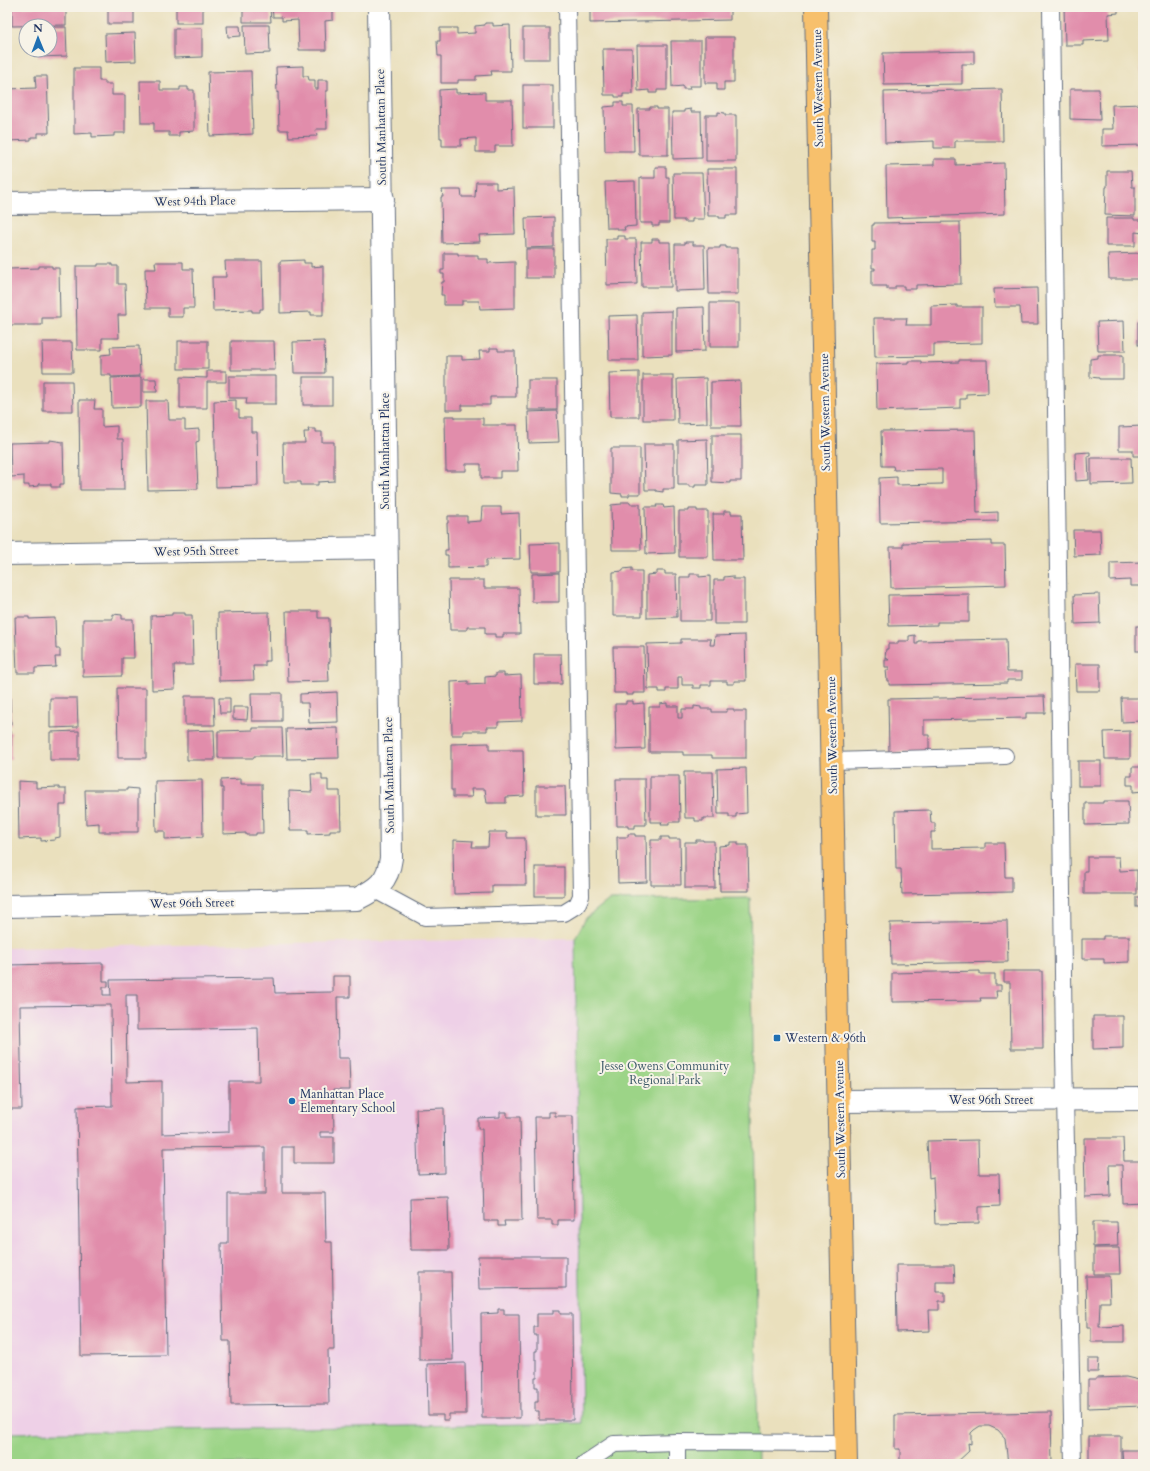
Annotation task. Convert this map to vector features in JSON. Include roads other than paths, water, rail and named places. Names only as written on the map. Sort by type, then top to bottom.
[{"type":"main road","name":"South Western Avenue","points":[[816,7],[840,1101],[846,1454]]},
{"type":"street","name":"South Manhattan Place","points":[[375,890],[383,881],[390,868],[391,858],[385,548],[383,199],[379,7]]},
{"type":"street","name":"West 94th Place","points":[[7,203],[383,199]]},
{"type":"street","name":"West 95th Street","points":[[7,554],[385,548]]},
{"type":"street","name":"West 96th Street","points":[[7,906],[335,900],[357,899],[375,890]]},
{"type":"street","name":"West 96th Street","points":[[840,1101],[1143,1099]]},
{"type":"lane","points":[[375,890],[425,917],[564,914],[577,905],[582,896],[567,7]]},
{"type":"lane","points":[[1051,7],[1065,1099],[1073,1464]]},
{"type":"lane","points":[[832,761],[1005,756]]},
{"type":"lane","points":[[584,1464],[614,1444],[677,1442],[846,1454]]},
{"type":"lane","points":[[677,1442],[677,1464]]},
{"type":"place","name":"Western & 96th","points":[[777,1038]]},
{"type":"place","name":"Manhattan Place Elementary School","points":[[292,1101]]},
{"type":"park label","name":"Jesse Owens Community Regional Park","points":[[665,1073]]}]
